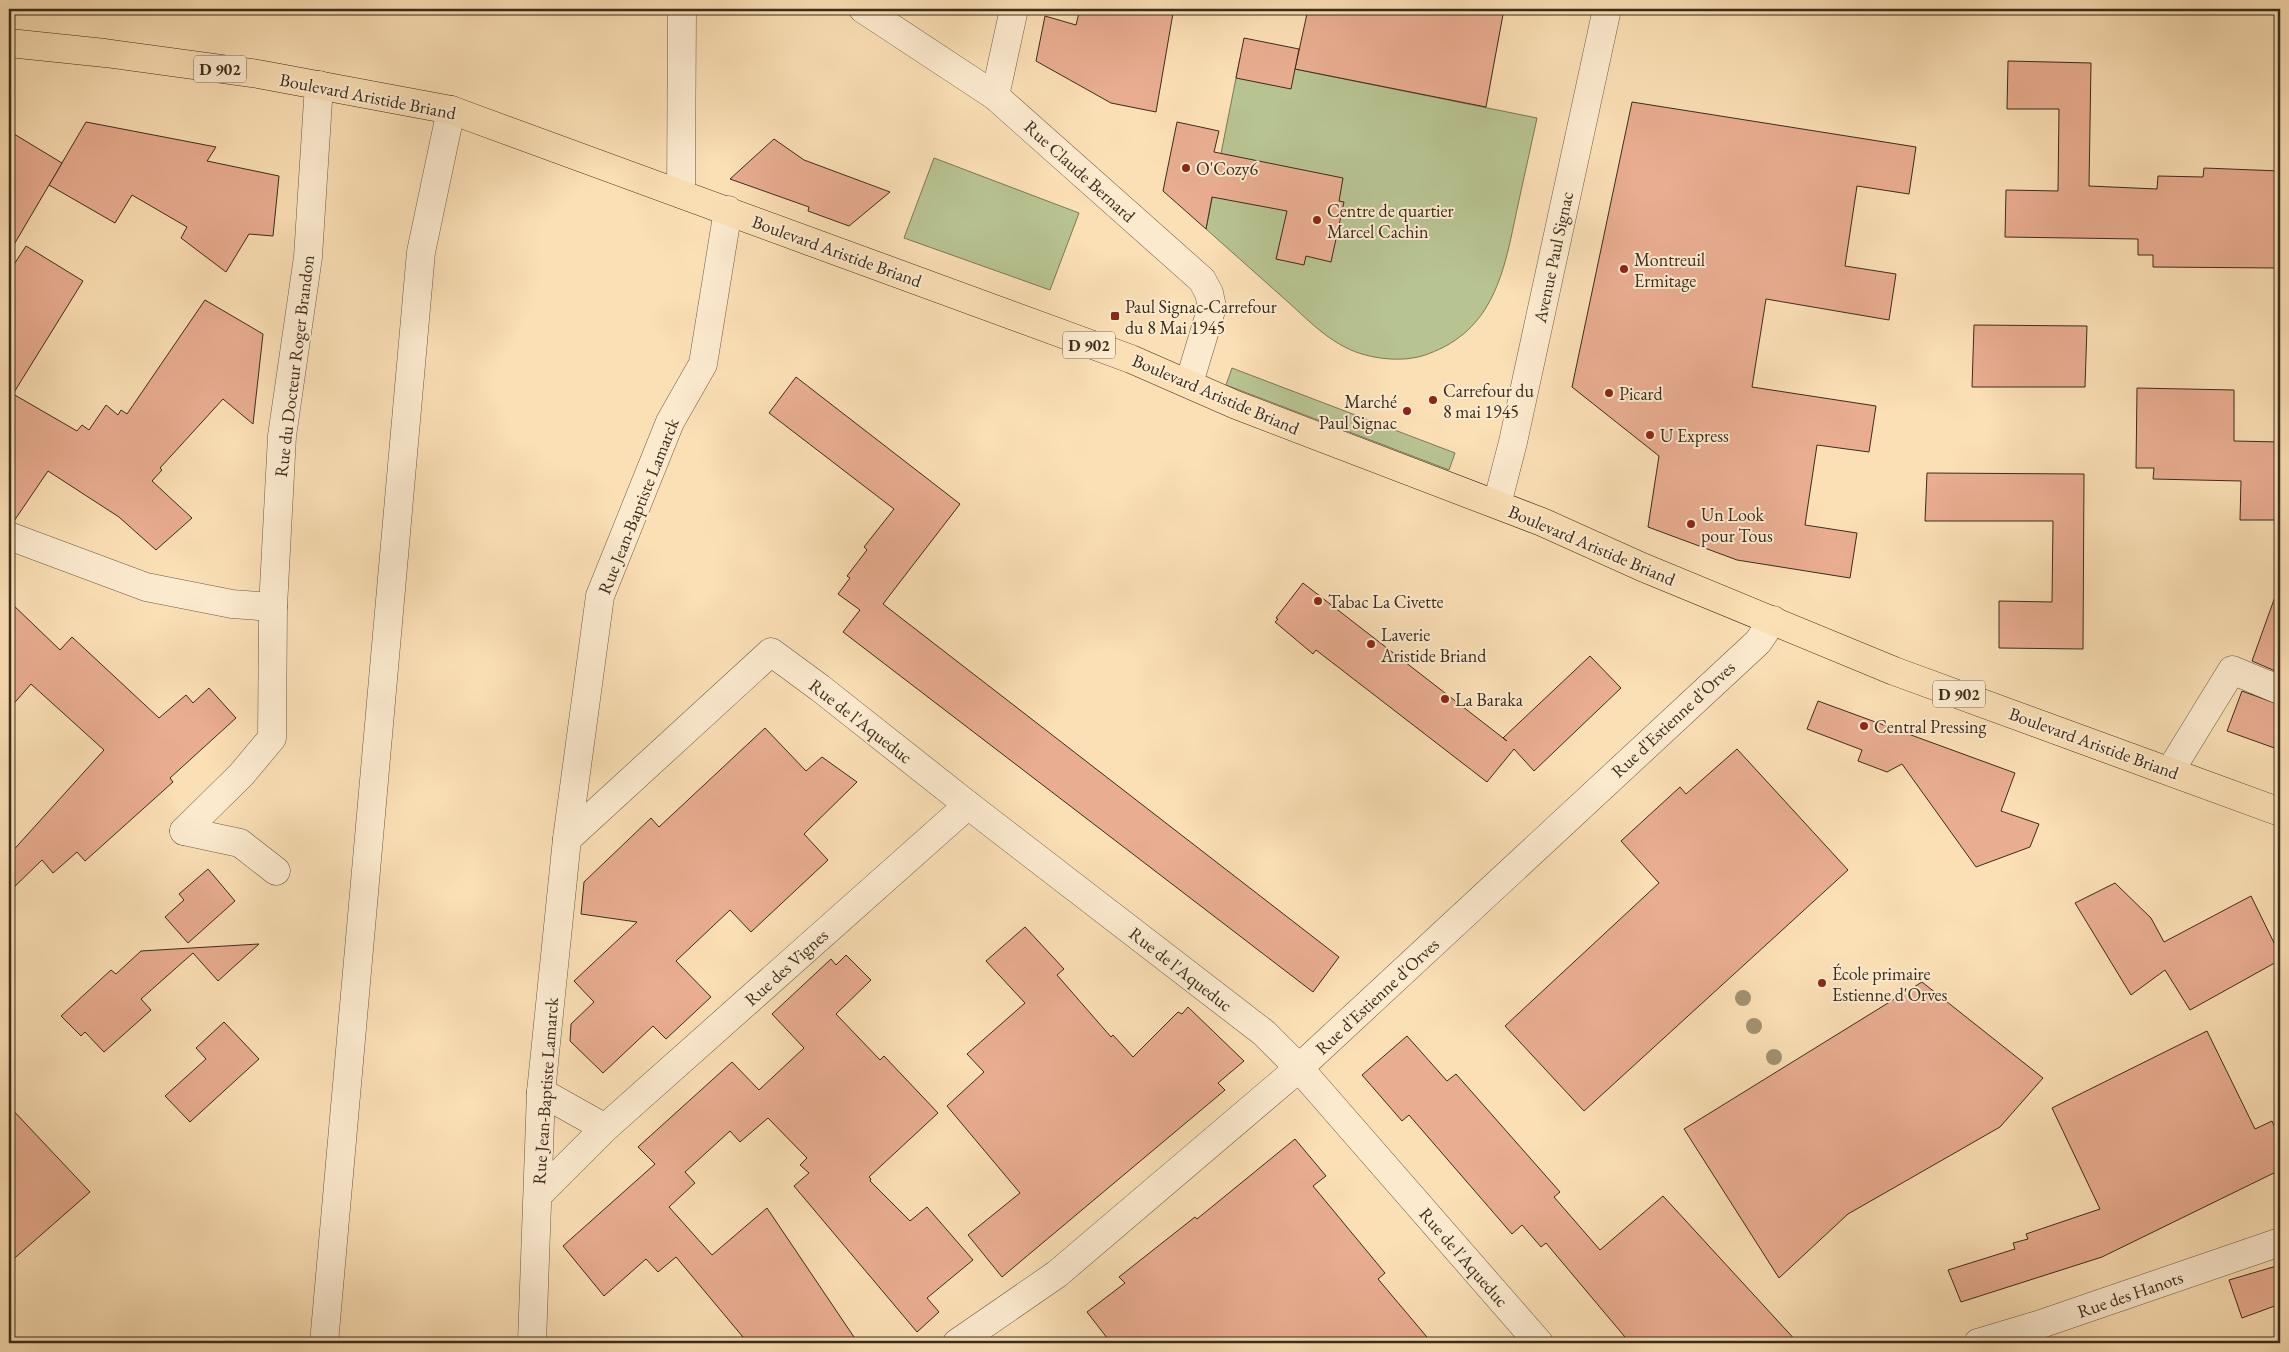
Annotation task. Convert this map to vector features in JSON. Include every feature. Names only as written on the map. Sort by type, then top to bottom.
[{"type":"main road","name":"Boulevard Aristide Briand","points":[[9,43],[134,57],[258,74],[451,110],[1130,359],[1236,405],[1497,504],[1894,671],[2280,812]]},
{"type":"street","points":[[681,194],[682,9]]},
{"type":"street","name":"Rue Claude Bernard","points":[[864,9],[995,96],[1202,280],[1209,293],[1212,307],[1189,383]]},
{"type":"street","points":[[995,96],[1014,9]]},
{"type":"street","name":"Avenue Paul Signac","points":[[1497,504],[1513,442],[1607,9]]},
{"type":"street","name":"Rue du Docteur Roger Brandon","points":[[276,871],[240,843],[184,831],[241,776],[272,738],[273,607],[282,436],[308,257],[318,85]]},
{"type":"street","points":[[324,1343],[421,252],[451,110]]},
{"type":"street","name":"Rue Jean-Baptiste Lamarck","points":[[532,1343],[541,1092],[567,839],[600,596],[670,422],[703,364],[728,210]]},
{"type":"street","points":[[9,536],[146,587],[232,604],[273,607]]},
{"type":"street","name":"Rue d'Estienne d'Orves","points":[[957,1343],[1057,1274],[1299,1068],[1758,642],[1773,620]]},
{"type":"street","name":"Rue de l'Aqueduc","points":[[567,839],[771,652],[1264,1033],[1299,1068],[1539,1343]]},
{"type":"street","points":[[2170,771],[2232,670],[2280,690]]},
{"type":"street","name":"Rue des Vignes","points":[[538,1195],[605,1128],[968,805]]},
{"type":"street","points":[[541,1092],[605,1128]]},
{"type":"street","name":"Rue des Hanots","points":[[1978,1343],[2042,1334],[2280,1242]]},
{"type":"green space","points":[[1240,58],[1537,118],[1506,260],[1499,281],[1490,301],[1479,318],[1464,334],[1445,346],[1422,356],[1412,358],[1380,358],[1359,353],[1334,341],[1320,331],[1206,229]]},
{"type":"green space","points":[[934,158],[1079,213],[1050,290],[904,238]]},
{"type":"green space","points":[[1232,368],[1455,453],[1449,470],[1226,385]]},
{"type":"building","points":[[1080,9],[1153,9],[1173,13],[1156,112],[1111,103],[1036,61],[1045,16],[1076,25]]},
{"type":"building","points":[[1308,9],[1504,9],[1486,107],[1295,69]]},
{"type":"building","points":[[1244,38],[1299,49],[1291,89],[1236,78]]},
{"type":"building","points":[[2008,61],[2091,63],[2089,186],[2157,189],[2158,176],[2203,177],[2204,168],[2280,171],[2280,268],[2153,267],[2153,255],[2138,255],[2138,239],[2005,237],[2006,190],[2058,191],[2059,109],[2007,109]]},
{"type":"building","points":[[1632,102],[1916,147],[1909,194],[1857,186],[1845,266],[1896,274],[1889,320],[1766,299],[1752,387],[1876,406],[1869,452],[1817,445],[1805,525],[1857,533],[1850,578],[1737,560],[1648,527],[1659,456],[1572,387]]},
{"type":"building","points":[[86,122],[216,147],[207,161],[279,176],[273,236],[249,234],[226,272],[181,238],[187,227],[132,195],[115,223],[49,185]]},
{"type":"building","points":[[1177,122],[1219,131],[1214,152],[1343,178],[1339,201],[1344,202],[1331,262],[1306,256],[1304,265],[1276,259],[1287,211],[1212,197],[1206,229],[1163,191]]},
{"type":"building","points":[[9,131],[62,163],[9,253]]},
{"type":"building","points":[[774,139],[804,160],[890,192],[849,226],[808,211],[809,207],[730,179]]},
{"type":"building","points":[[26,246],[83,281],[13,394],[77,431],[82,425],[89,430],[106,405],[118,415],[121,410],[127,414],[205,300],[263,334],[253,424],[223,399],[160,468],[162,470],[152,481],[192,518],[156,550],[119,517],[48,471],[14,521],[9,521],[9,272]]},
{"type":"building","points":[[1974,325],[2087,326],[2085,387],[1972,387]]},
{"type":"building","points":[[796,377],[960,504],[883,604],[1339,957],[1313,992],[843,632],[860,610],[838,594],[850,578],[847,576],[867,550],[864,547],[894,509],[769,413]]},
{"type":"building","points":[[2137,388],[2234,390],[2234,441],[2280,442],[2280,520],[2240,520],[2241,481],[2153,479],[2154,468],[2136,468]]},
{"type":"building","points":[[1927,473],[2084,474],[2083,649],[1999,648],[1999,601],[2052,602],[2053,521],[1925,521]]},
{"type":"building","points":[[1303,583],[1503,738],[1590,656],[1621,688],[1534,771],[1514,749],[1487,782],[1316,650],[1313,654],[1275,622],[1278,619],[1276,618]]},
{"type":"building","points":[[2276,594],[2280,594],[2280,673],[2252,661]]},
{"type":"building","points":[[9,601],[60,650],[72,637],[159,718],[186,695],[193,703],[209,688],[236,718],[170,778],[173,782],[85,861],[77,852],[53,873],[42,860],[9,892],[9,855],[104,750],[31,684],[9,709]]},
{"type":"building","points":[[2242,691],[2280,705],[2280,750],[2227,731]]},
{"type":"building","points":[[1818,701],[2015,773],[2001,811],[2039,824],[2030,847],[1976,867],[1902,764],[1887,772],[1858,761],[1862,750],[1807,729]]},
{"type":"building","points":[[765,728],[806,771],[822,757],[857,782],[804,834],[828,860],[751,932],[730,910],[676,961],[711,997],[666,1039],[653,1026],[603,1073],[570,1041],[571,1024],[594,1002],[574,981],[637,922],[581,914],[584,882],[651,818],[659,827]]},
{"type":"building","points":[[1737,749],[1848,870],[1584,1111],[1505,1026],[1659,883],[1621,841],[1680,787],[1686,794]]},
{"type":"building","points":[[208,869],[235,901],[188,943],[165,917],[184,900],[179,894]]},
{"type":"building","points":[[2115,883],[2151,918],[2164,942],[2251,896],[2280,955],[2280,960],[2190,1010],[2165,970],[2131,995],[2075,903]]},
{"type":"building","points":[[1025,927],[1064,969],[1057,975],[1111,1037],[1113,1035],[1133,1057],[1178,1012],[1182,1014],[1188,1007],[1244,1061],[1218,1083],[1225,1090],[1002,1277],[968,1235],[1020,1193],[947,1106],[984,1072],[967,1054],[1025,1003],[986,961]]},
{"type":"building","points":[[259,944],[218,981],[193,953],[141,999],[151,1010],[104,1052],[85,1032],[81,1036],[61,1016],[111,970],[116,974],[141,951]]},
{"type":"building","points":[[846,955],[871,980],[836,1014],[880,1060],[884,1056],[938,1113],[869,1177],[870,1181],[910,1221],[927,1207],[973,1260],[927,1298],[939,1312],[917,1332],[794,1186],[809,1173],[800,1165],[807,1158],[768,1118],[740,1142],[730,1131],[685,1172],[695,1183],[669,1207],[712,1255],[767,1208],[858,1343],[748,1343],[676,1257],[658,1272],[646,1259],[604,1296],[563,1246],[655,1164],[638,1147],[732,1062],[759,1090],[804,1048],[772,1014],[831,959],[836,965]]},
{"type":"building","points":[[1922,982],[2043,1078],[2000,1127],[1848,1214],[1779,1278],[1684,1129]]},
{"type":"building","points":[[224,1022],[259,1059],[190,1122],[165,1096],[206,1059],[196,1048]]},
{"type":"building","points":[[2207,1031],[2255,1129],[2272,1121],[2280,1139],[2280,1170],[2102,1257],[1961,1302],[1948,1270],[2015,1249],[2013,1243],[2028,1239],[2026,1234],[2100,1209],[2052,1108]]},
{"type":"building","points":[[1407,1036],[1447,1081],[1456,1074],[1560,1192],[1554,1197],[1600,1250],[1663,1196],[1798,1343],[1630,1343],[1546,1243],[1541,1247],[1522,1225],[1512,1234],[1409,1115],[1402,1121],[1362,1075]]},
{"type":"building","points":[[9,1106],[90,1192],[9,1263]]},
{"type":"building","points":[[1295,1139],[1326,1176],[1313,1186],[1385,1273],[1378,1279],[1432,1343],[1111,1343],[1087,1312],[1125,1283],[1119,1277],[1195,1217],[1197,1219]]},
{"type":"building","points":[[2280,1265],[2280,1304],[2242,1318],[2229,1280]]},
{"type":"place","name":"O'Cozy6","points":[[1186,168]]},
{"type":"place","name":"Centre de quartier Marcel Cachin","points":[[1317,220]]},
{"type":"place","name":"Montreuil Ermitage","points":[[1624,269]]},
{"type":"place","name":"Paul Signac-Carrefour du 8 Mai 1945","points":[[1115,316]]},
{"type":"place","name":"Picard","points":[[1609,393]]},
{"type":"place","name":"Carrefour du 8 mai 1945","points":[[1433,400]]},
{"type":"place","name":"Marché Paul Signac","points":[[1407,411]]},
{"type":"place","name":"U Express","points":[[1650,435]]},
{"type":"place","name":"Un Look pour Tous","points":[[1691,524]]},
{"type":"place","name":"Tabac La Civette","points":[[1318,601]]},
{"type":"place","name":"Laverie Aristide Briand","points":[[1371,644]]},
{"type":"place","name":"La Baraka","points":[[1445,699]]},
{"type":"place","name":"Central Pressing","points":[[1864,726]]},
{"type":"place","name":"École primaire Estienne d'Orves","points":[[1822,983]]}]
